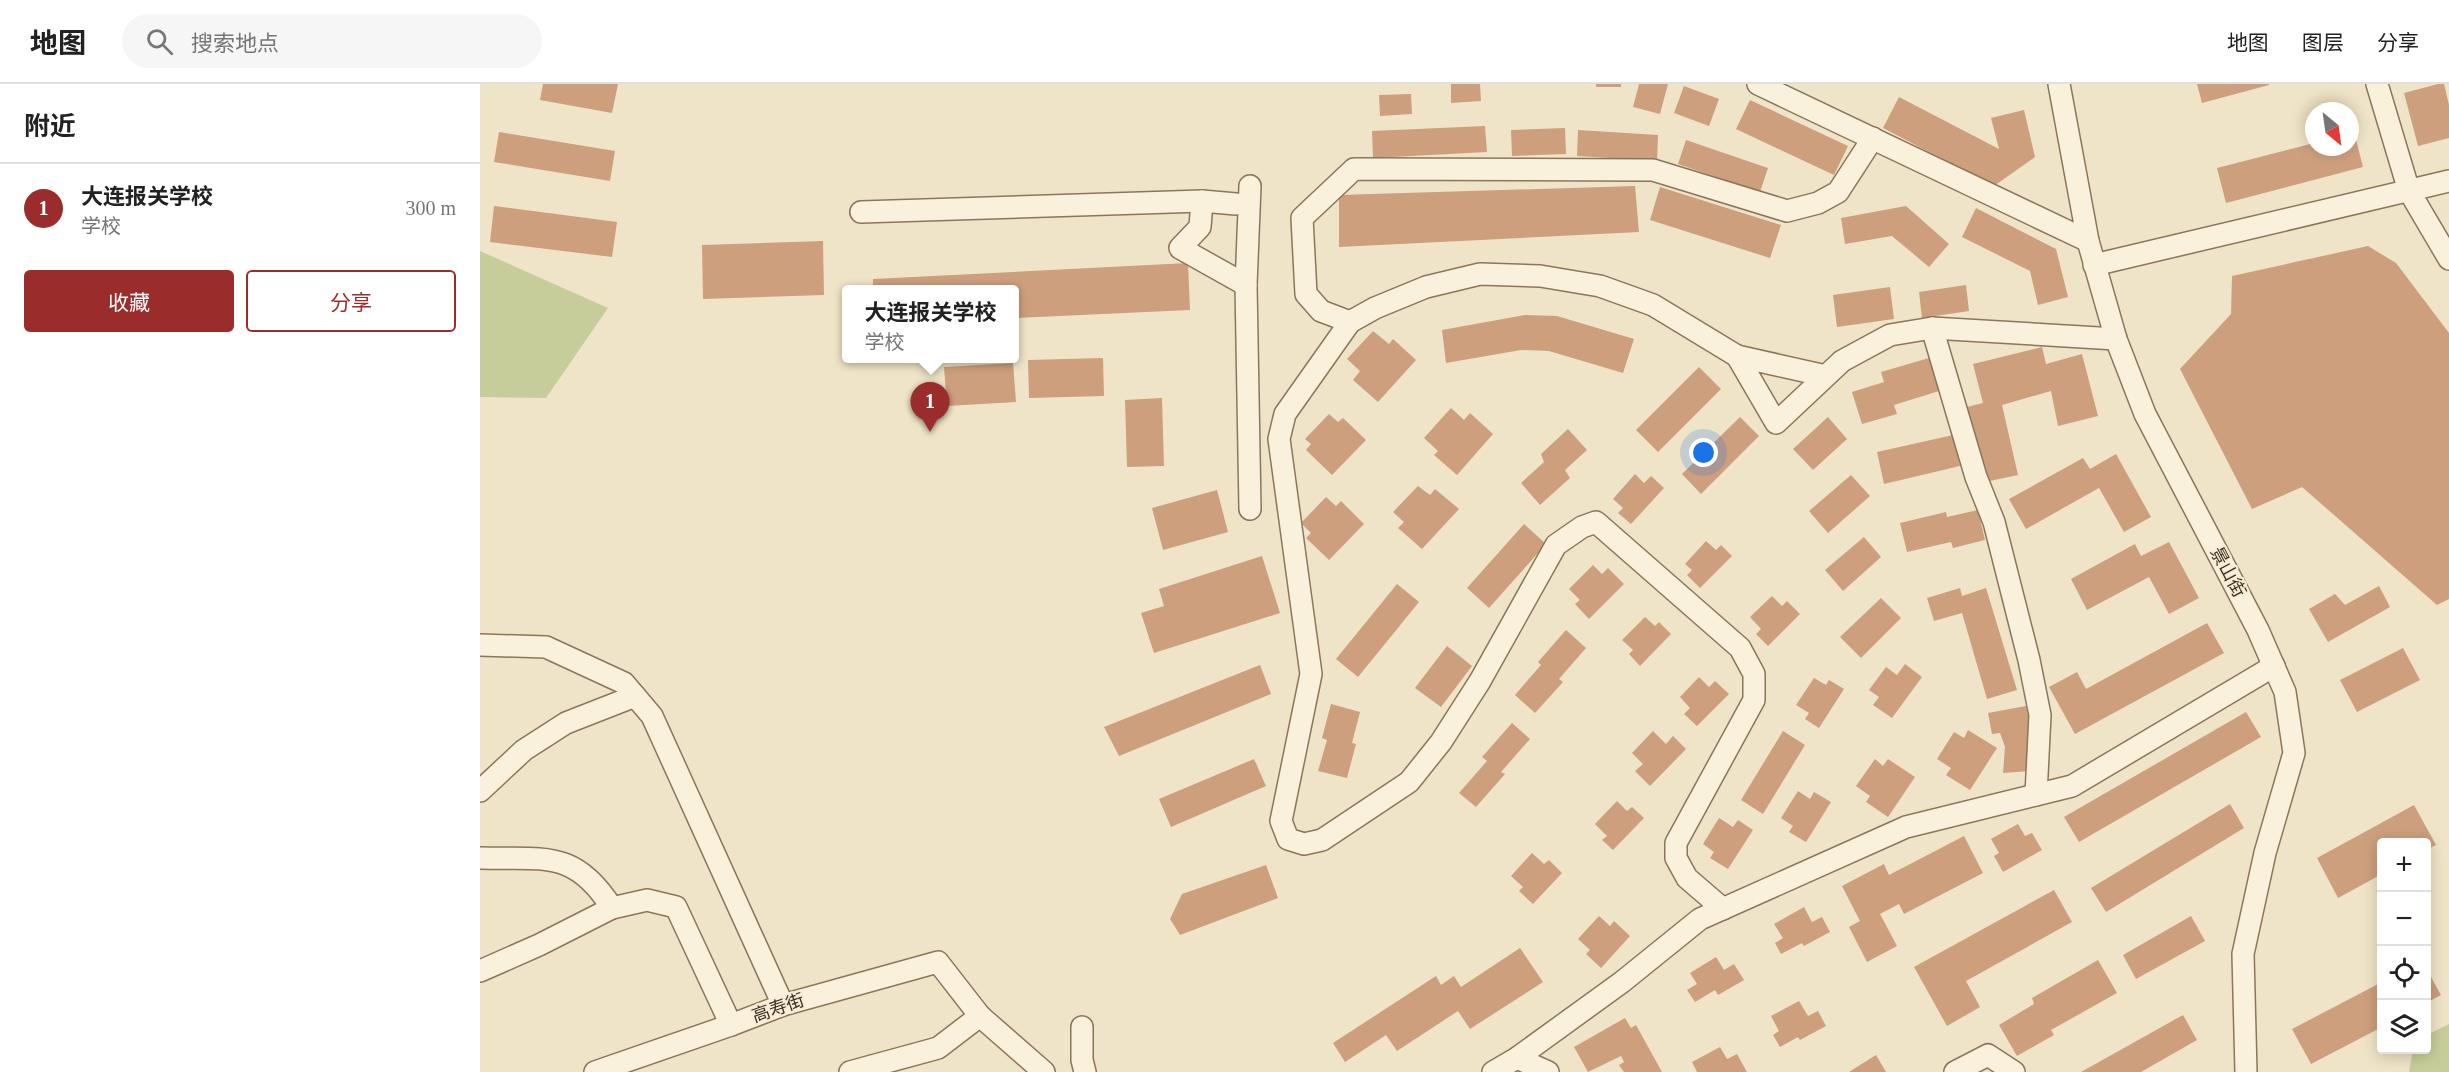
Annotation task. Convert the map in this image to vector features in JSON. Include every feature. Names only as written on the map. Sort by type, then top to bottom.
[{"type":"street","points":[[1758,84],[2088,241]]},
{"type":"street","name":"景山街","points":[[2059,84],[2088,241],[2116,339],[2145,414],[2258,630],[2284,692],[2294,753],[2265,853],[2243,954],[2246,1072]]},
{"type":"street","points":[[2377,84],[2409,190],[2449,259]]},
{"type":"street","points":[[1350,322],[1321,311],[1306,294],[1302,218],[1354,169],[1653,170],[1787,211],[1818,203],[1838,192],[1873,138]]},
{"type":"street","points":[[2094,265],[2449,181]]},
{"type":"street","points":[[1250,186],[1246,285],[1250,508]]},
{"type":"street","points":[[1202,201],[1200,227],[1180,248],[1246,285]]},
{"type":"street","points":[[861,212],[1202,201],[1236,204]]},
{"type":"street","points":[[1722,909],[1687,878],[1676,858],[1676,843],[1754,700],[1754,674],[1740,648],[1596,522],[1582,527],[1556,545],[1480,681],[1441,742],[1408,782],[1322,840],[1304,844],[1288,840],[1281,821],[1311,674],[1279,439],[1285,414],[1350,322],[1375,308],[1426,287],[1480,274],[1540,276],[1600,286],[1653,305],[1737,357],[1826,376]]},
{"type":"street","points":[[1737,357],[1776,423],[1842,361],[1890,334],[1932,328],[2116,339]]},
{"type":"street","points":[[1932,328],[1976,477],[1994,522],[2029,660],[2040,715],[2036,795]]},
{"type":"street","points":[[480,645],[546,646],[624,683],[652,716],[783,1005]]},
{"type":"street","points":[[1493,1072],[1518,1058],[1622,982],[1700,919],[1906,827],[2072,786],[2274,666]]},
{"type":"street","points":[[480,791],[524,750],[566,723],[635,696]]},
{"type":"street","points":[[480,858],[554,860],[578,869],[599,887],[612,908]]},
{"type":"street","name":"高寿街","points":[[480,971],[539,945],[612,908],[647,900],[676,907],[731,1025],[783,1005],[938,962],[980,1017],[1044,1072]]},
{"type":"street","points":[[850,1072],[938,1048],[980,1017]]},
{"type":"street","points":[[595,1072],[731,1025]]},
{"type":"street","points":[[1082,1027],[1082,1060],[1085,1072]]},
{"type":"street","points":[[1955,1072],[1988,1055],[2014,1072]]},
{"type":"street","points":[[1518,1058],[1548,1072]]},
{"type":"green space","points":[[480,251],[608,308],[546,398],[480,397]]},
{"type":"green space","points":[[2449,1024],[2449,1072],[2409,1072],[2412,1054],[2431,1054],[2431,1033]]},
{"type":"building","points":[[543,84],[618,84],[612,113],[540,100]]},
{"type":"building","points":[[1451,84],[1480,84],[1481,101],[1451,103]]},
{"type":"building","points":[[1596,84],[1621,84],[1621,87],[1596,87]]},
{"type":"building","points":[[1639,84],[1668,84],[1660,114],[1633,107]]},
{"type":"building","points":[[2197,84],[2269,84],[2269,85],[2202,103]]},
{"type":"building","points":[[2444,84],[2449,105],[2449,138],[2418,146],[2404,93]]},
{"type":"building","points":[[1684,86],[1719,99],[1709,126],[1674,113]]},
{"type":"building","points":[[1411,94],[1412,114],[1380,116],[1379,95]]},
{"type":"building","points":[[1899,97],[1999,149],[1991,118],[2024,110],[2035,157],[1994,186],[1883,128]]},
{"type":"building","points":[[1750,100],[1848,146],[1834,175],[1736,129]]},
{"type":"building","points":[[1485,126],[1487,152],[1373,158],[1372,131]]},
{"type":"building","points":[[1565,128],[1566,154],[1512,156],[1511,130]]},
{"type":"building","points":[[1578,130],[1658,135],[1657,161],[1577,156]]},
{"type":"building","points":[[499,132],[615,151],[610,181],[494,162]]},
{"type":"building","points":[[1686,140],[1768,168],[1760,192],[1678,164]]},
{"type":"building","points":[[2305,145],[2305,156],[2359,156],[2359,151],[2363,167],[2226,203],[2217,168]]},
{"type":"building","points":[[1635,186],[1639,232],[1339,247],[1339,195]]},
{"type":"building","points":[[1660,187],[1781,225],[1770,258],[1650,220]]},
{"type":"building","points":[[494,206],[617,222],[612,257],[490,242]]},
{"type":"building","points":[[1906,206],[1949,244],[1929,267],[1892,236],[1845,244],[1841,218]]},
{"type":"building","points":[[1976,208],[2056,249],[2068,297],[2038,305],[2030,271],[1962,237]]},
{"type":"building","points":[[823,241],[824,295],[703,299],[702,245]]},
{"type":"building","points":[[2368,246],[2396,263],[2449,333],[2449,599],[2437,605],[2302,487],[2252,509],[2180,369],[2231,314],[2232,276]]},
{"type":"building","points":[[1188,263],[1190,310],[1019,318],[1019,285],[873,285],[873,279]]},
{"type":"building","points":[[1966,285],[1969,311],[1922,318],[1919,292]]},
{"type":"building","points":[[1890,287],[1894,319],[1837,327],[1833,295]]},
{"type":"building","points":[[1525,315],[1557,316],[1634,339],[1623,373],[1549,351],[1521,350],[1446,363],[1442,330]]},
{"type":"building","points":[[1373,331],[1389,344],[1393,339],[1416,360],[1378,402],[1353,380],[1360,371],[1347,359]]},
{"type":"building","points":[[2042,347],[2046,364],[2082,354],[2098,416],[2058,426],[2051,391],[2002,405],[2018,475],[1985,482],[1967,407],[1983,403],[1973,364]]},
{"type":"building","points":[[1103,358],[1104,396],[1029,398],[1028,360]]},
{"type":"building","points":[[1929,358],[1939,391],[1894,405],[1897,414],[1862,424],[1852,392],[1884,382],[1881,372]]},
{"type":"building","points":[[1013,363],[1016,402],[947,406],[944,367]]},
{"type":"building","points":[[1699,367],[1721,389],[1658,452],[1636,430]]},
{"type":"building","points":[[1162,398],[1164,466],[1127,467],[1125,400]]},
{"type":"building","points":[[1451,408],[1464,420],[1470,413],[1493,434],[1457,475],[1434,455],[1438,451],[1424,438]]},
{"type":"building","points":[[1329,414],[1338,422],[1343,418],[1366,440],[1332,475],[1306,450],[1311,444],[1305,439]]},
{"type":"building","points":[[1740,417],[1759,436],[1701,494],[1682,474]]},
{"type":"building","points":[[1828,417],[1847,439],[1813,470],[1793,449]]},
{"type":"building","points":[[1568,429],[1587,450],[1565,470],[1570,478],[1540,505],[1521,483],[1544,462],[1541,454]]},
{"type":"building","points":[[1953,435],[1960,466],[1884,484],[1877,452]]},
{"type":"building","points":[[2116,454],[2151,517],[2124,532],[2099,488],[2026,529],[2009,499],[2083,458],[2090,469]]},
{"type":"building","points":[[1635,474],[1644,483],[1651,476],[1664,488],[1631,524],[1618,513],[1623,508],[1613,499]]},
{"type":"building","points":[[1851,475],[1870,496],[1828,533],[1809,511]]},
{"type":"building","points":[[1418,486],[1430,495],[1435,489],[1459,509],[1422,549],[1398,528],[1404,522],[1393,512]]},
{"type":"building","points":[[1217,490],[1228,532],[1163,550],[1152,508]]},
{"type":"building","points":[[1326,497],[1336,506],[1341,501],[1364,524],[1329,560],[1306,538],[1311,533],[1301,523]]},
{"type":"building","points":[[1978,510],[1985,540],[1953,548],[1951,542],[1907,552],[1900,523],[1946,512],[1947,517]]},
{"type":"building","points":[[1524,524],[1546,544],[1489,608],[1467,588]]},
{"type":"building","points":[[1864,537],[1881,557],[1843,591],[1825,570]]},
{"type":"building","points":[[1706,541],[1716,550],[1721,545],[1732,556],[1700,588],[1687,575],[1692,570],[1685,564]]},
{"type":"building","points":[[2169,542],[2199,598],[2169,614],[2149,577],[2087,610],[2071,579],[2135,544],[2141,556]]},
{"type":"building","points":[[1262,556],[1280,613],[1154,653],[1141,613],[1164,606],[1159,589]]},
{"type":"building","points":[[1593,565],[1602,574],[1608,568],[1624,584],[1589,619],[1575,604],[1580,600],[1569,589]]},
{"type":"building","points":[[1397,584],[1419,602],[1358,677],[1336,659]]},
{"type":"building","points":[[2379,586],[2390,607],[2328,642],[2309,609],[2335,594],[2345,605]]},
{"type":"building","points":[[1960,588],[1962,596],[1986,588],[2017,690],[1987,699],[1962,613],[1934,621],[1927,598]]},
{"type":"building","points":[[1772,596],[1782,606],[1787,601],[1800,614],[1768,646],[1756,634],[1761,629],[1750,617]]},
{"type":"building","points":[[1881,598],[1901,618],[1861,658],[1840,637]]},
{"type":"building","points":[[1645,617],[1655,626],[1659,622],[1671,634],[1640,666],[1629,654],[1633,650],[1622,640]]},
{"type":"building","points":[[2207,623],[2224,653],[2075,734],[2049,687],[2077,672],[2086,689]]},
{"type":"building","points":[[1566,630],[1586,648],[1559,679],[1563,682],[1535,713],[1515,695],[1541,665],[1538,662]]},
{"type":"building","points":[[1447,646],[1472,666],[1441,707],[1415,688]]},
{"type":"building","points":[[2403,648],[2420,680],[2357,712],[2340,680]]},
{"type":"building","points":[[1905,664],[1922,677],[1892,718],[1873,705],[1879,697],[1869,690],[1886,667],[1897,675]]},
{"type":"building","points":[[1260,665],[1271,694],[1119,756],[1104,727]]},
{"type":"building","points":[[1699,677],[1709,687],[1715,681],[1729,694],[1697,726],[1684,714],[1690,708],[1680,697]]},
{"type":"building","points":[[1814,678],[1826,685],[1829,680],[1844,689],[1819,728],[1805,719],[1809,713],[1796,705]]},
{"type":"building","points":[[1331,704],[1360,712],[1352,743],[1356,744],[1347,778],[1318,771],[1327,740],[1322,738]]},
{"type":"building","points":[[2026,706],[2034,743],[2030,771],[2003,773],[2005,747],[2000,733],[1992,734],[1988,713]]},
{"type":"building","points":[[2246,712],[2261,737],[2079,842],[2064,817]]},
{"type":"building","points":[[1512,723],[1530,739],[1501,772],[1505,774],[1476,807],[1459,793],[1487,761],[1482,757]]},
{"type":"building","points":[[1968,730],[1997,748],[1970,790],[1946,775],[1951,768],[1937,759],[1954,732],[1964,738]]},
{"type":"building","points":[[1653,731],[1666,744],[1673,736],[1686,749],[1650,786],[1635,771],[1643,764],[1632,753]]},
{"type":"building","points":[[1783,731],[1805,745],[1763,814],[1741,800]]},
{"type":"building","points":[[1254,759],[1266,786],[1171,827],[1159,799]]},
{"type":"building","points":[[1875,759],[1883,766],[1888,759],[1915,777],[1888,817],[1866,802],[1870,796],[1856,786]]},
{"type":"building","points":[[1798,791],[1810,799],[1814,792],[1831,802],[1806,842],[1789,832],[1793,826],[1781,818]]},
{"type":"building","points":[[1617,801],[1627,811],[1632,807],[1644,818],[1613,850],[1602,840],[1607,836],[1595,824]]},
{"type":"building","points":[[2230,804],[2244,828],[2106,912],[2091,888]]},
{"type":"building","points":[[2414,805],[2436,845],[2431,848],[2431,838],[2377,838],[2377,877],[2338,898],[2317,858]]},
{"type":"building","points":[[1719,818],[1733,827],[1738,820],[1753,830],[1728,869],[1710,858],[1714,852],[1703,844]]},
{"type":"building","points":[[2018,824],[2025,836],[2032,833],[2042,850],[2003,872],[1994,856],[1999,853],[1991,839]]},
{"type":"building","points":[[1964,836],[1983,873],[1904,914],[1899,904],[1880,914],[1897,946],[1867,962],[1849,927],[1860,921],[1842,886],[1884,864],[1889,875]]},
{"type":"building","points":[[1532,853],[1544,864],[1549,860],[1562,873],[1533,904],[1519,891],[1523,887],[1511,876]]},
{"type":"building","points":[[1266,865],[1278,898],[1180,935],[1170,919],[1182,894]]},
{"type":"building","points":[[2054,890],[2072,922],[1966,981],[1980,1007],[1947,1026],[1914,967]]},
{"type":"building","points":[[1804,907],[1812,922],[1822,917],[1830,932],[1804,946],[1802,943],[1781,954],[1775,943],[1783,938],[1774,924]]},
{"type":"building","points":[[1599,916],[1610,926],[1614,921],[1630,936],[1601,968],[1586,954],[1590,950],[1578,939]]},
{"type":"building","points":[[2191,916],[2205,941],[2136,979],[2123,955]]},
{"type":"building","points":[[1520,948],[1543,982],[1470,1029],[1458,1011],[1397,1051],[1386,1035],[1345,1062],[1333,1043],[1436,976],[1441,985],[1454,976],[1461,987]]},
{"type":"building","points":[[1716,957],[1724,970],[1734,964],[1744,980],[1718,995],[1715,990],[1695,1002],[1687,990],[1697,984],[1690,973]]},
{"type":"building","points":[[2098,960],[2117,993],[2051,1030],[2054,1035],[2017,1056],[1999,1025],[2034,1004],[2032,998]]},
{"type":"building","points":[[2431,977],[2441,995],[2431,1000]]},
{"type":"building","points":[[2377,985],[2377,1030],[2311,1064],[2292,1029]]},
{"type":"building","points":[[1799,1001],[1808,1016],[1818,1011],[1826,1026],[1800,1040],[1798,1037],[1780,1047],[1773,1035],[1779,1031],[1771,1016]]},
{"type":"building","points":[[2183,1015],[2197,1040],[2141,1072],[2081,1072]]},
{"type":"building","points":[[1625,1018],[1631,1028],[1636,1025],[1662,1072],[1624,1072],[1619,1065],[1624,1062],[1621,1056],[1588,1072],[1574,1047]]},
{"type":"building","points":[[1720,1047],[1727,1059],[1737,1054],[1747,1072],[1697,1072],[1692,1062]]},
{"type":"building","points":[[1876,1055],[1886,1072],[1849,1072]]},
{"type":"place","name":"大连报关学校","points":[[930,432]]}]
